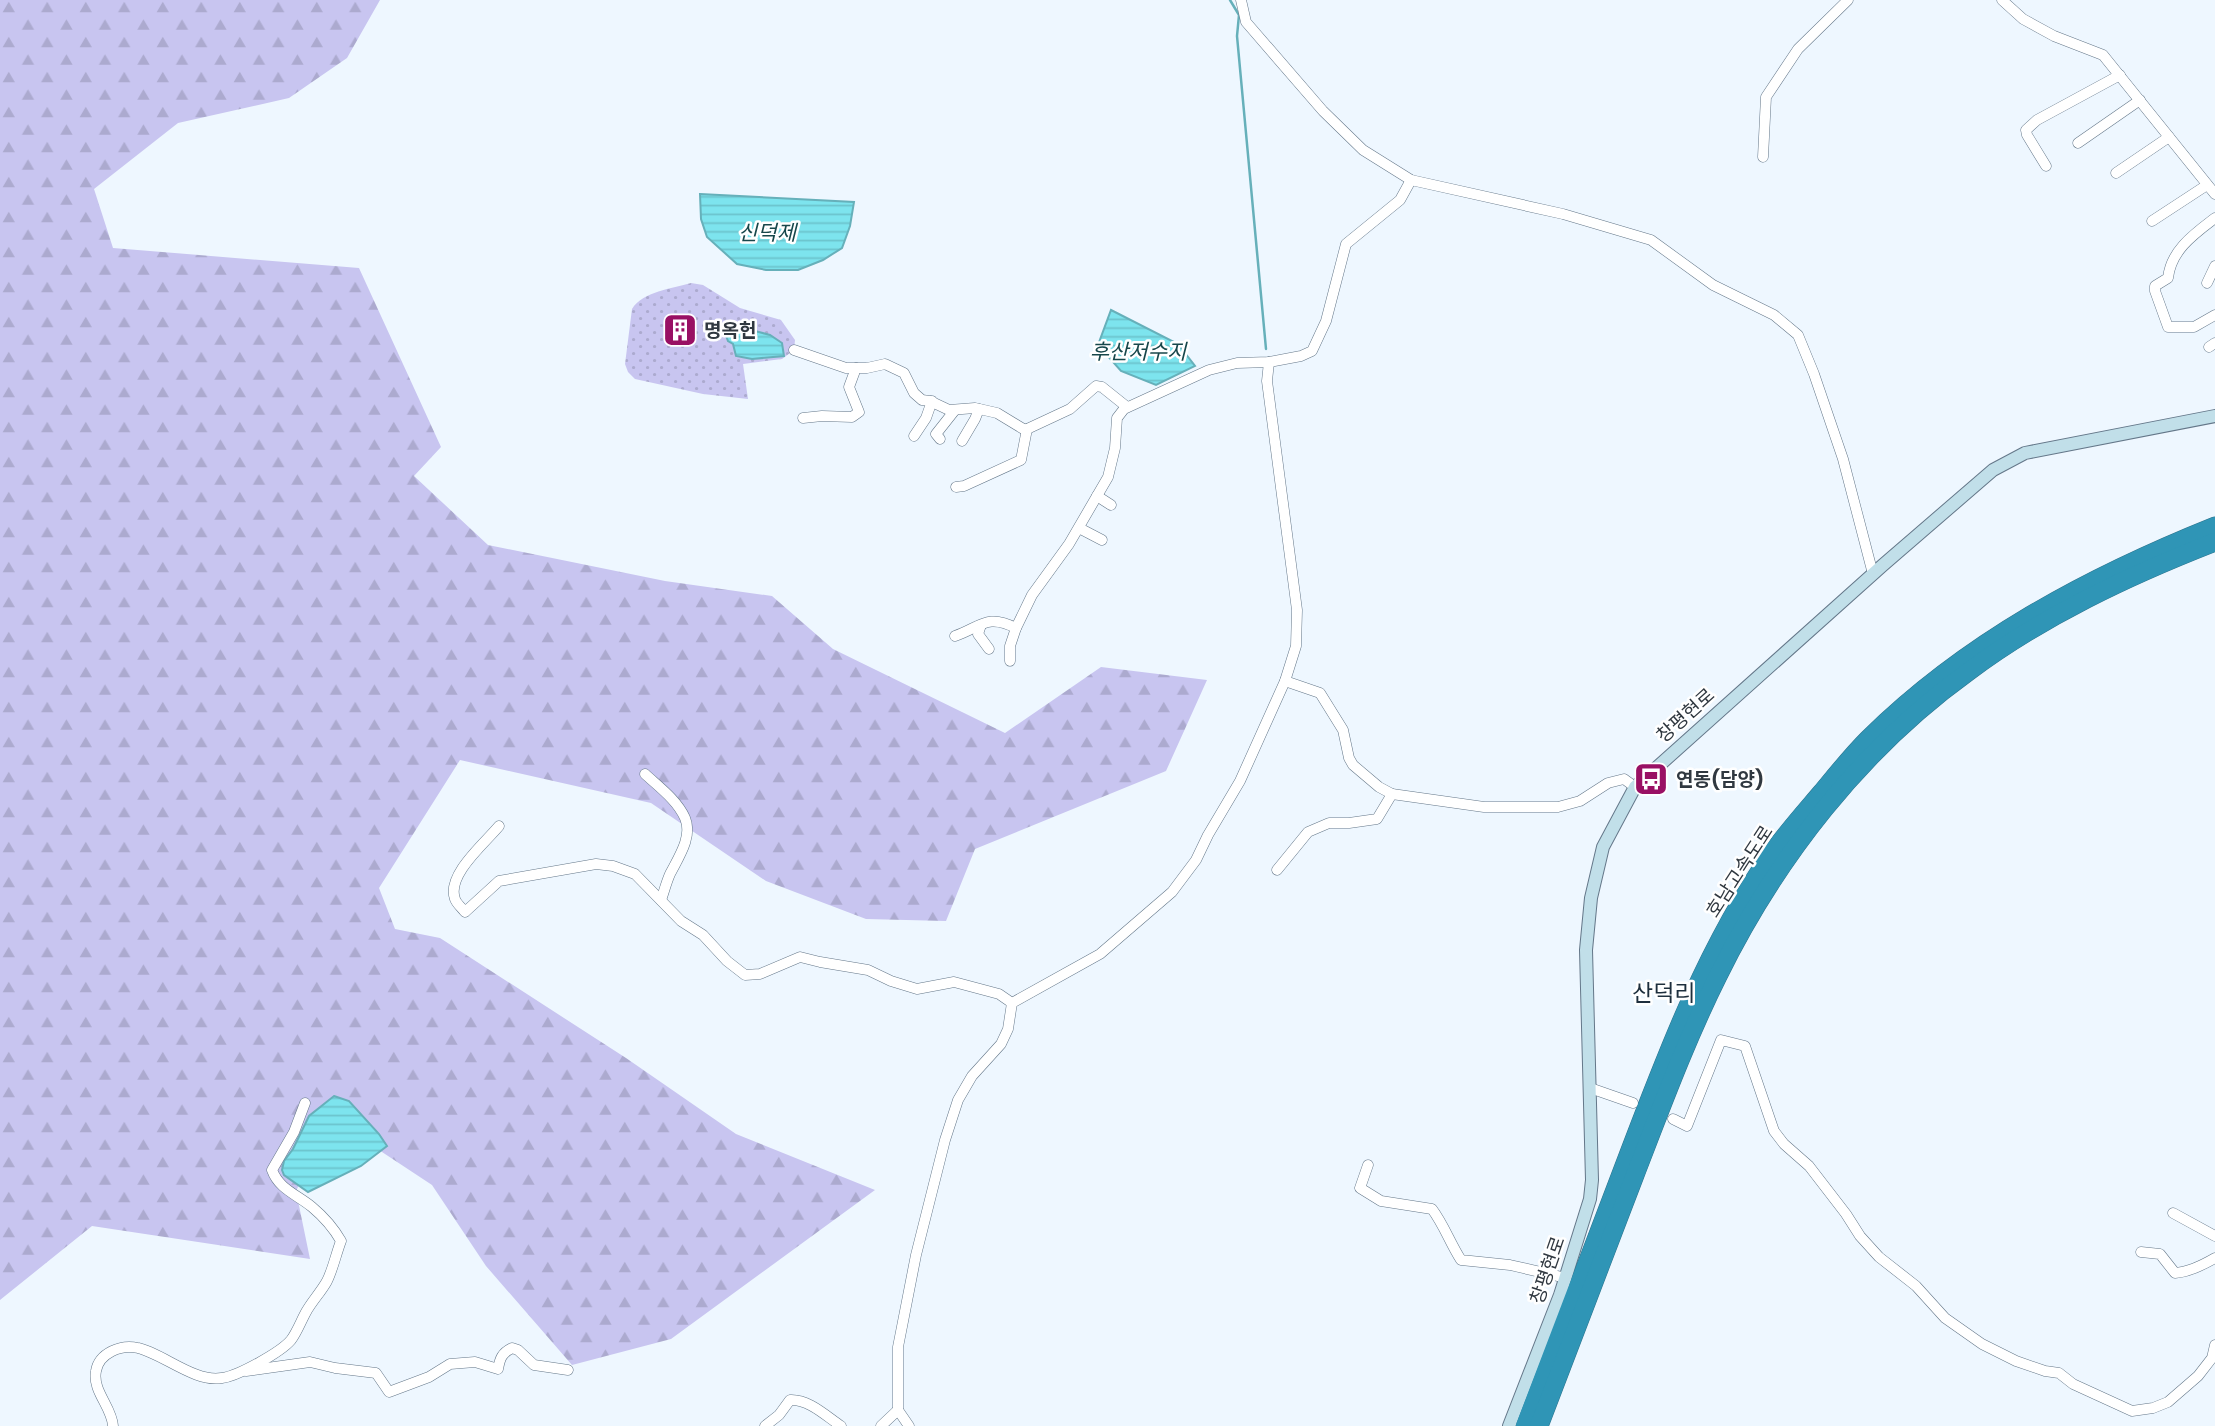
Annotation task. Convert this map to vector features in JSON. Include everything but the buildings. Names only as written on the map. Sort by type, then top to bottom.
[{"type":"highway","name":"호남고속도로","points":[[1525,1426],[1680,1024],[1734,913],[1772,853],[1867,740],[1958,662],[2011,626],[2119,566],[2215,526]]},
{"type":"highway","name":"호남고속도로","points":[[1539,1426],[1686,1044],[1718,975],[1751,915],[1793,851],[1846,783],[1920,711],[1967,672],[2076,604],[2138,573],[2215,542]]},
{"type":"main road","name":"창평현로","points":[[1509,1426],[1566,1278],[1590,1199],[1592,1180],[1586,950],[1591,898],[1603,847],[1635,787],[1993,470],[2025,453],[2215,416]]},
{"type":"street","points":[[1241,0],[1246,22],[1323,111],[1363,150],[1412,180],[1563,214],[1651,240],[1713,285],[1782,321],[1797,335],[1814,374],[1843,459],[1873,574]]},
{"type":"street","points":[[1763,157],[1766,97],[1798,49],[1848,0]]},
{"type":"street","points":[[2002,0],[2022,19],[2054,36],[2103,55],[2215,194]]},
{"type":"street","points":[[2046,166],[2026,130],[2037,121],[2120,75]]},
{"type":"street","points":[[2078,143],[2140,100]]},
{"type":"street","points":[[2116,173],[2169,137]]},
{"type":"street","points":[[1010,661],[1010,646],[1016,628],[1032,595],[1079,528],[1108,477],[1115,448],[1116,418],[1127,407],[1209,370],[1237,363],[1269,362],[1301,356],[1312,351],[1326,321],[1346,244],[1400,200],[1412,180]]},
{"type":"street","points":[[2152,221],[2207,185]]},
{"type":"street","points":[[2215,218],[2184,243],[2173,260],[2168,278],[2155,286],[2168,327],[2194,327],[2215,314]]},
{"type":"street","points":[[2207,283],[2215,267]]},
{"type":"street","points":[[794,351],[846,368],[885,364],[904,373],[914,393],[922,400],[932,401],[949,410],[979,409],[997,413],[1025,430],[1070,409],[1096,386],[1102,387],[1127,407]]},
{"type":"street","points":[[1012,1003],[1100,954],[1172,892],[1196,860],[1240,781],[1285,681],[1296,646],[1297,610],[1267,381],[1269,362]]},
{"type":"street","points":[[803,418],[852,417],[859,412],[849,387],[856,368]]},
{"type":"street","points":[[914,436],[926,418],[932,401]]},
{"type":"street","points":[[962,441],[979,409]]},
{"type":"street","points":[[940,439],[936,435],[955,410]]},
{"type":"street","points":[[956,487],[964,486],[1021,460],[1027,429]]},
{"type":"street","points":[[1097,496],[1111,505]]},
{"type":"street","points":[[1079,528],[1102,540]]},
{"type":"street","points":[[955,636],[989,620],[1004,622],[1016,628]]},
{"type":"street","points":[[981,625],[978,634],[989,649]]},
{"type":"street","points":[[1285,681],[1320,694],[1343,730],[1353,765],[1379,787],[1392,793],[1484,807],[1558,807],[1580,801],[1608,783],[1624,779],[1635,787]]},
{"type":"street","points":[[645,774],[675,803],[686,820],[681,854],[661,900]]},
{"type":"street","points":[[1277,870],[1308,832],[1329,823],[1377,819],[1392,793]]},
{"type":"street","points":[[499,826],[462,868],[454,885],[455,900],[465,912],[499,881],[596,864],[613,866],[635,874],[681,921],[704,935],[727,961],[745,975],[760,974],[800,957],[867,970],[918,989],[954,982],[999,994],[1012,1003]]},
{"type":"street","points":[[909,1426],[898,1410],[898,1347],[903,1315],[945,1140],[958,1100],[972,1076],[1001,1044],[1008,1029],[1012,1003]]},
{"type":"street","points":[[1674,1119],[1687,1126],[1721,1040],[1745,1046],[1774,1131],[1784,1144],[1808,1166],[1846,1214],[1860,1237],[1879,1257],[1916,1286],[1945,1318],[1982,1344],[2017,1361],[2059,1373],[2073,1384],[2132,1411],[2153,1408],[2168,1402],[2198,1376],[2212,1358],[2215,1345]]},
{"type":"street","points":[[1590,1088],[1633,1103]]},
{"type":"street","points":[[113,1426],[112,1416],[96,1376],[99,1363],[106,1354],[139,1348],[194,1373],[219,1379],[242,1371],[279,1350],[291,1339],[327,1281],[341,1241],[331,1224],[276,1182],[272,1170],[294,1132],[305,1103]]},
{"type":"street","points":[[1368,1165],[1360,1188],[1381,1201],[1432,1209],[1443,1224],[1450,1243],[1461,1260],[1510,1265],[1566,1278]]},
{"type":"street","points":[[2173,1213],[2215,1236]]},
{"type":"street","points":[[2141,1252],[2160,1254],[2175,1273],[2199,1267],[2215,1258]]},
{"type":"street","points":[[242,1371],[310,1362],[376,1373],[388,1392],[429,1377],[450,1364],[474,1362],[498,1369],[501,1356],[512,1348],[534,1364],[568,1370]]},
{"type":"street","points":[[765,1426],[779,1415],[790,1399],[797,1399],[841,1426]]},
{"type":"street","points":[[881,1426],[898,1410]]},
{"type":"green space","points":[[0,0],[380,0],[347,58],[289,98],[178,123],[94,189],[113,248],[359,268],[441,447],[414,476],[488,545],[665,581],[772,596],[833,649],[1005,733],[1101,667],[1207,680],[1166,771],[975,849],[946,921],[866,919],[766,881],[651,803],[460,760],[379,888],[395,929],[440,938],[626,1058],[736,1134],[875,1190],[671,1339],[572,1365],[486,1266],[432,1185],[332,1119],[296,1191],[310,1259],[92,1226],[0,1300]]},
{"type":"green space","points":[[691,283],[703,285],[740,308],[781,320],[795,340],[794,350],[782,359],[743,364],[748,399],[703,394],[635,379],[628,372],[625,364],[632,309],[650,294]]},
{"type":"water","name":"신덕제","points":[[700,194],[854,202],[850,226],[842,248],[823,260],[798,270],[766,270],[737,264],[707,237],[701,219]]},
{"type":"water","name":"후산저수지","points":[[1111,310],[1178,344],[1195,366],[1156,385],[1121,371],[1098,345]]},
{"type":"water","points":[[755,331],[770,335],[782,343],[784,356],[752,359],[736,356],[733,344],[728,341],[725,333]]},
{"type":"water","points":[[334,1096],[349,1101],[387,1146],[361,1166],[308,1192],[284,1175],[284,1161],[309,1116]]},
{"type":"waterway","points":[[1230,0],[1239,15],[1237,36],[1266,349]]},
{"type":"place","name":"명옥헌","points":[[680,330]]},
{"type":"place","name":"연동(담양)","points":[[1651,779]]},
{"type":"district","name":"산덕리","points":[[1664,993]]}]
